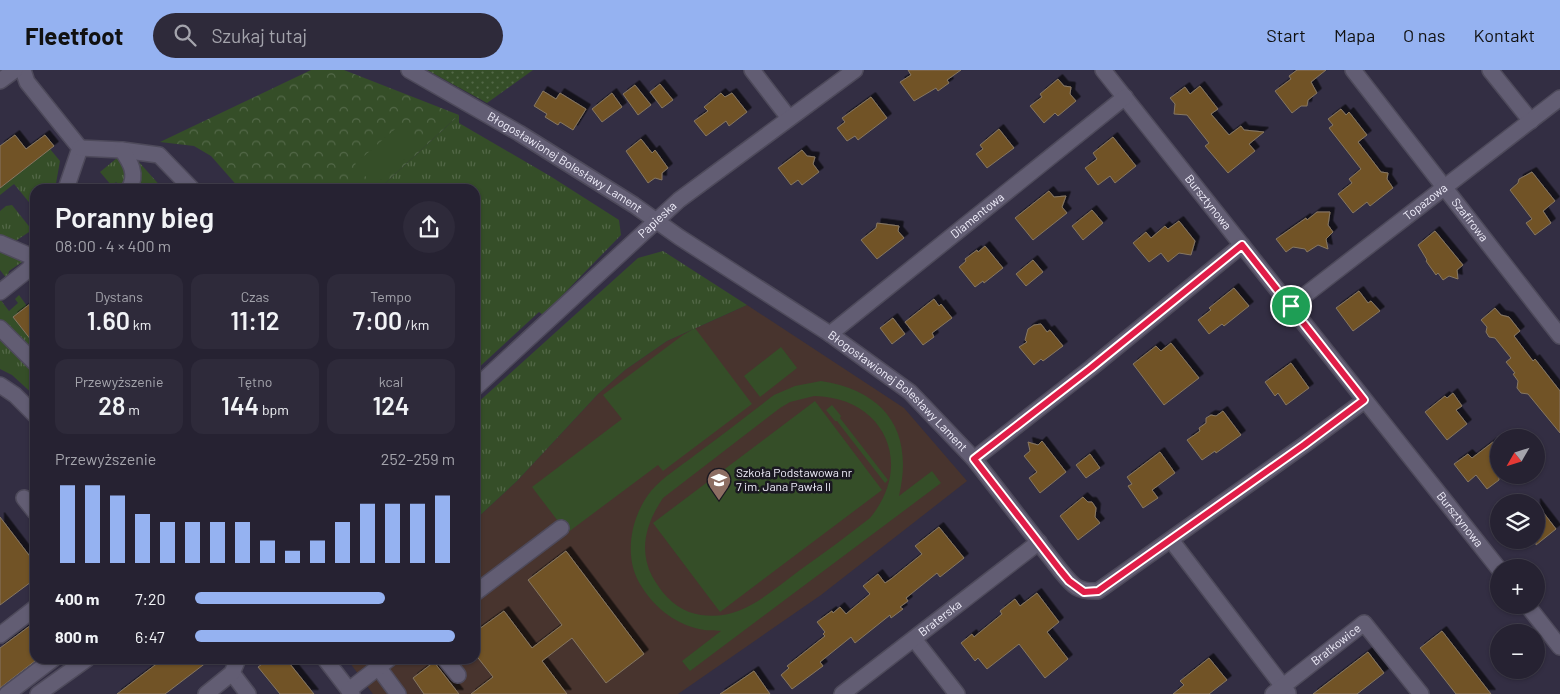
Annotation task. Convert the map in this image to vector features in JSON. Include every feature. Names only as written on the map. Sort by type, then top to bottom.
[{"type":"street","points":[[0,81],[15,70]]},
{"type":"street","points":[[23,70],[27,82],[80,148],[122,150],[159,155],[187,184]]},
{"type":"street","name":"Błogosławionej Bolesławy Lament","points":[[409,70],[519,133],[656,220],[679,237],[830,334],[910,392],[974,459],[1069,581],[1084,592],[1098,591],[1364,400]]},
{"type":"street","points":[[752,70],[789,118]]},
{"type":"street","name":"Papieska","points":[[480,383],[682,198],[854,70]]},
{"type":"street","name":"Bursztynowa","points":[[1103,70],[1491,559]]},
{"type":"street","name":"Szafirowa","points":[[1353,70],[1444,187],[1555,320],[1560,336]]},
{"type":"street","points":[[1490,70],[1531,121]]},
{"type":"street","name":"Diamentowa","points":[[830,334],[1125,98]]},
{"type":"street","name":"Topazowa","points":[[1291,306],[1560,98]]},
{"type":"street","points":[[68,184],[80,148]]},
{"type":"street","points":[[122,150],[133,170],[134,179],[132,184]]},
{"type":"street","points":[[0,244],[30,257]]},
{"type":"street","points":[[974,459],[1091,368],[1242,245]]},
{"type":"street","points":[[0,292],[30,267]]},
{"type":"street","points":[[0,329],[30,354]]},
{"type":"street","points":[[0,385],[15,395],[30,410]]},
{"type":"street","points":[[24,498],[30,506]]},
{"type":"street","points":[[480,589],[561,528]]},
{"type":"street","name":"Bratkowice","points":[[1171,540],[1282,691],[1364,623],[1421,694]]},
{"type":"street","name":"Braterska","points":[[842,694],[1039,542]]},
{"type":"street","points":[[0,635],[30,612]]},
{"type":"street","points":[[1534,614],[1560,647]]},
{"type":"street","points":[[914,639],[957,694]]},
{"type":"street","points":[[7,694],[46,664]]},
{"type":"street","points":[[38,694],[80,664]]},
{"type":"street","points":[[206,694],[232,673],[236,664]]},
{"type":"street","points":[[329,664],[351,692],[382,664]]},
{"type":"street","points":[[383,664],[398,694]]},
{"type":"street","points":[[450,664],[458,675]]},
{"type":"street","points":[[232,673],[248,694]]},
{"type":"shaded area","name":"Szkoła Podstawowa nr 7 im. Jana Pawła II","points":[[747,305],[904,408],[967,481],[821,595],[678,694],[373,694],[351,664],[480,664],[480,515],[517,481],[598,394],[625,370],[667,341]]},
{"type":"green space","points":[[311,70],[344,70],[459,115],[384,184],[236,184],[211,156],[194,146],[160,142]]},
{"type":"green space","points":[[427,70],[533,70],[487,103]]},
{"type":"green space","points":[[459,115],[459,123],[550,176],[619,220],[621,235],[543,315],[539,312],[480,366],[480,184],[384,184]]},
{"type":"green space","points":[[401,124],[420,146],[376,184],[372,184],[355,164]]},
{"type":"green space","points":[[50,149],[60,161],[56,184],[30,184],[30,203],[14,184],[0,195],[0,188]]},
{"type":"green space","points":[[117,158],[127,174],[124,184],[116,182],[110,184],[100,172]]},
{"type":"green space","points":[[134,158],[159,184],[140,184],[140,173]]},
{"type":"green space","points":[[12,205],[30,228],[30,231],[14,242],[0,239],[0,211],[6,206]]},
{"type":"green space","points":[[0,250],[25,260],[9,271],[7,279],[0,270]]},
{"type":"green space","points":[[663,251],[747,305],[667,341],[625,370],[598,394],[517,481],[480,515],[480,400],[638,258]]},
{"type":"green space","points":[[19,295],[27,306],[13,317],[30,339],[30,346],[25,346],[0,322],[0,299],[9,311],[18,303],[15,299]]},
{"type":"green space","points":[[695,328],[752,404],[663,471],[658,465],[567,533],[532,487],[622,419],[603,395]]},
{"type":"green space","points":[[0,335],[30,366],[30,391],[12,375],[0,369]]},
{"type":"green space","points":[[781,347],[797,368],[760,397],[744,376]]},
{"type":"green space","points":[[821,381],[844,386],[863,394],[878,405],[890,418],[898,434],[902,452],[903,473],[899,496],[932,471],[941,483],[690,671],[682,661],[721,631],[702,630],[681,623],[658,606],[645,592],[635,573],[632,561],[632,536],[638,512],[651,491],[667,476],[774,395],[795,386]],"holes":[[[814,396],[838,399],[859,408],[874,421],[885,437],[891,456],[890,476],[883,497],[870,518],[762,598],[735,612],[706,616],[689,612],[672,602],[652,576],[648,566],[645,545],[649,526],[663,498],[790,402]]]},
{"type":"green space","points":[[815,401],[882,490],[720,612],[653,523]]},
{"type":"green space","points":[[832,405],[888,480],[885,483],[837,421],[826,410]]},
{"type":"building","points":[[908,70],[961,70],[947,80],[949,83],[938,91],[936,88],[914,101],[900,82],[911,75]]},
{"type":"building","points":[[1297,70],[1326,70],[1311,82],[1317,93],[1308,100],[1307,106],[1301,106],[1292,113],[1275,91],[1291,79],[1289,76]]},
{"type":"building","points":[[1058,79],[1064,86],[1071,87],[1070,94],[1076,101],[1058,116],[1055,113],[1044,123],[1030,106],[1042,97],[1040,94]]},
{"type":"building","points":[[660,84],[673,100],[662,108],[650,92]]},
{"type":"building","points":[[635,85],[651,105],[638,115],[623,94]]},
{"type":"building","points":[[1200,86],[1218,109],[1211,114],[1229,135],[1241,126],[1244,130],[1264,132],[1249,144],[1255,151],[1228,173],[1205,146],[1209,143],[1187,115],[1174,114],[1175,104],[1170,98],[1185,87],[1190,94]]},
{"type":"building","points":[[543,91],[556,99],[560,93],[586,109],[573,130],[560,122],[558,125],[545,117],[547,114],[534,106]]},
{"type":"building","points":[[612,93],[622,107],[602,122],[592,109]]},
{"type":"building","points":[[721,93],[725,97],[732,93],[747,112],[729,126],[726,121],[706,136],[694,121],[708,111],[704,107]]},
{"type":"building","points":[[871,97],[887,118],[858,140],[855,136],[847,141],[837,128],[845,122],[842,118]]},
{"type":"building","points":[[1341,109],[1346,115],[1349,112],[1367,135],[1358,142],[1381,172],[1388,173],[1387,179],[1393,188],[1370,206],[1367,202],[1353,213],[1338,194],[1352,183],[1349,179],[1361,169],[1329,128],[1333,125],[1328,119]]},
{"type":"building","points":[[999,129],[1014,148],[987,168],[976,154],[983,149],[980,145]]},
{"type":"building","points":[[15,135],[26,149],[45,135],[54,146],[0,188],[0,146]]},
{"type":"building","points":[[1113,137],[1136,166],[1115,183],[1110,176],[1098,185],[1085,168],[1097,159],[1093,153]]},
{"type":"building","points":[[641,139],[652,153],[655,150],[668,168],[662,173],[662,180],[655,178],[648,183],[626,151]]},
{"type":"building","points":[[802,150],[807,156],[815,157],[813,164],[819,172],[802,185],[798,180],[791,185],[778,168]]},
{"type":"building","points":[[1532,172],[1555,201],[1543,211],[1551,223],[1535,235],[1526,223],[1532,219],[1510,190],[1518,183],[1519,179]]},
{"type":"building","points":[[1049,191],[1054,197],[1066,196],[1062,207],[1067,213],[1033,240],[1015,218]]},
{"type":"building","points":[[1092,210],[1103,223],[1083,240],[1072,226]]},
{"type":"building","points":[[1317,212],[1330,212],[1328,225],[1333,232],[1326,239],[1328,249],[1318,245],[1307,252],[1305,249],[1293,247],[1286,252],[1276,239]]},
{"type":"building","points":[[1179,221],[1195,241],[1191,255],[1179,253],[1168,262],[1161,253],[1149,262],[1133,243],[1146,232],[1151,238],[1165,226],[1168,229]]},
{"type":"building","points":[[877,223],[899,226],[898,231],[904,238],[877,259],[861,240],[876,228]]},
{"type":"building","points":[[1435,231],[1463,265],[1457,270],[1458,279],[1449,276],[1443,280],[1438,273],[1436,275],[1418,245]]},
{"type":"building","points":[[985,246],[1003,268],[984,283],[983,281],[975,287],[959,267],[966,261],[965,259]]},
{"type":"building","points":[[1033,260],[1043,272],[1026,286],[1016,274]]},
{"type":"building","points":[[1234,288],[1249,306],[1224,326],[1222,324],[1209,334],[1198,320],[1211,310],[1209,308]]},
{"type":"building","points":[[1359,291],[1368,303],[1371,301],[1380,311],[1353,331],[1336,308]]},
{"type":"building","points":[[934,299],[939,306],[941,304],[952,318],[932,333],[934,337],[923,345],[905,322]]},
{"type":"building","points":[[30,304],[30,339],[13,317]]},
{"type":"building","points":[[1495,308],[1501,315],[1509,317],[1520,331],[1514,336],[1560,391],[1560,433],[1528,394],[1521,393],[1517,388],[1518,381],[1513,374],[1515,373],[1506,362],[1511,358],[1495,338],[1489,337],[1486,332],[1487,327],[1481,320]]},
{"type":"building","points":[[893,318],[905,334],[892,344],[880,328]]},
{"type":"building","points":[[1041,324],[1047,332],[1050,330],[1063,346],[1043,361],[1041,359],[1034,365],[1019,347],[1027,342],[1025,340],[1028,329],[1034,325]]},
{"type":"building","points":[[1171,343],[1199,378],[1164,405],[1133,364],[1156,346],[1161,351]]},
{"type":"building","points":[[1291,363],[1309,388],[1286,405],[1278,393],[1275,396],[1265,382]]},
{"type":"building","points":[[1453,393],[1462,406],[1456,410],[1467,424],[1447,440],[1425,412],[1445,396],[1447,398]]},
{"type":"building","points":[[1223,411],[1241,435],[1216,453],[1215,451],[1202,460],[1187,440],[1200,431],[1199,428],[1206,423],[1206,418],[1211,415],[1216,416]]},
{"type":"building","points":[[1042,441],[1066,472],[1040,493],[1029,478],[1037,472],[1024,456],[1030,451],[1028,442],[1038,445]]},
{"type":"building","points":[[1490,444],[1490,484],[1494,484],[1487,489],[1476,475],[1468,482],[1454,464],[1468,454],[1472,458]]},
{"type":"building","points":[[1160,452],[1175,473],[1152,490],[1158,498],[1143,508],[1128,486],[1132,484],[1127,477]]},
{"type":"building","points":[[1090,454],[1100,468],[1086,478],[1076,465]]},
{"type":"building","points":[[1083,497],[1088,502],[1092,502],[1096,508],[1095,517],[1100,523],[1078,540],[1060,516]]},
{"type":"building","points":[[1545,515],[1556,529],[1545,538]]},
{"type":"building","points":[[0,517],[30,556],[30,583],[0,605]]},
{"type":"building","points":[[939,527],[964,558],[940,577],[937,573],[906,598],[908,601],[900,607],[903,609],[891,618],[890,615],[855,643],[851,637],[820,662],[823,666],[792,689],[781,675],[789,668],[787,666],[825,636],[823,634],[825,632],[817,622],[840,607],[846,614],[870,594],[863,586],[878,574],[885,583],[891,579],[922,554],[915,546]]},
{"type":"building","points":[[566,551],[644,654],[606,683],[572,638],[542,661],[567,694],[471,694],[493,677],[480,660],[480,628],[504,611],[532,648],[562,625],[528,580]]},
{"type":"building","points":[[1037,593],[1059,622],[1047,632],[1068,659],[1045,678],[1019,644],[987,669],[978,658],[975,661],[961,643],[972,634],[974,637],[1002,614],[1000,611],[1015,599],[1020,606]]},
{"type":"building","points":[[30,626],[31,664],[0,688],[0,648]]},
{"type":"building","points":[[1442,631],[1491,694],[1456,694],[1420,648]]},
{"type":"building","points":[[1368,652],[1384,673],[1357,694],[1313,694]]},
{"type":"building","points":[[1209,658],[1227,680],[1209,694],[1173,694],[1184,685],[1180,681]]},
{"type":"building","points":[[156,664],[204,664],[165,694],[117,694]]},
{"type":"building","points":[[262,664],[290,664],[314,694],[280,694],[258,667]]},
{"type":"building","points":[[431,664],[436,664],[459,694],[424,694],[413,678]]},
{"type":"building","points":[[754,671],[770,694],[720,694],[738,682]]},
{"type":"place","name":"Szkoła Podstawowa nr 7 im. Jana Pawła II","points":[[719,501]]},
{"type":"route","points":[[1242,245],[1291,306],[1364,400],[1304,445],[1098,591],[1084,592],[1069,581],[974,459],[1091,368],[1242,245]]}]
